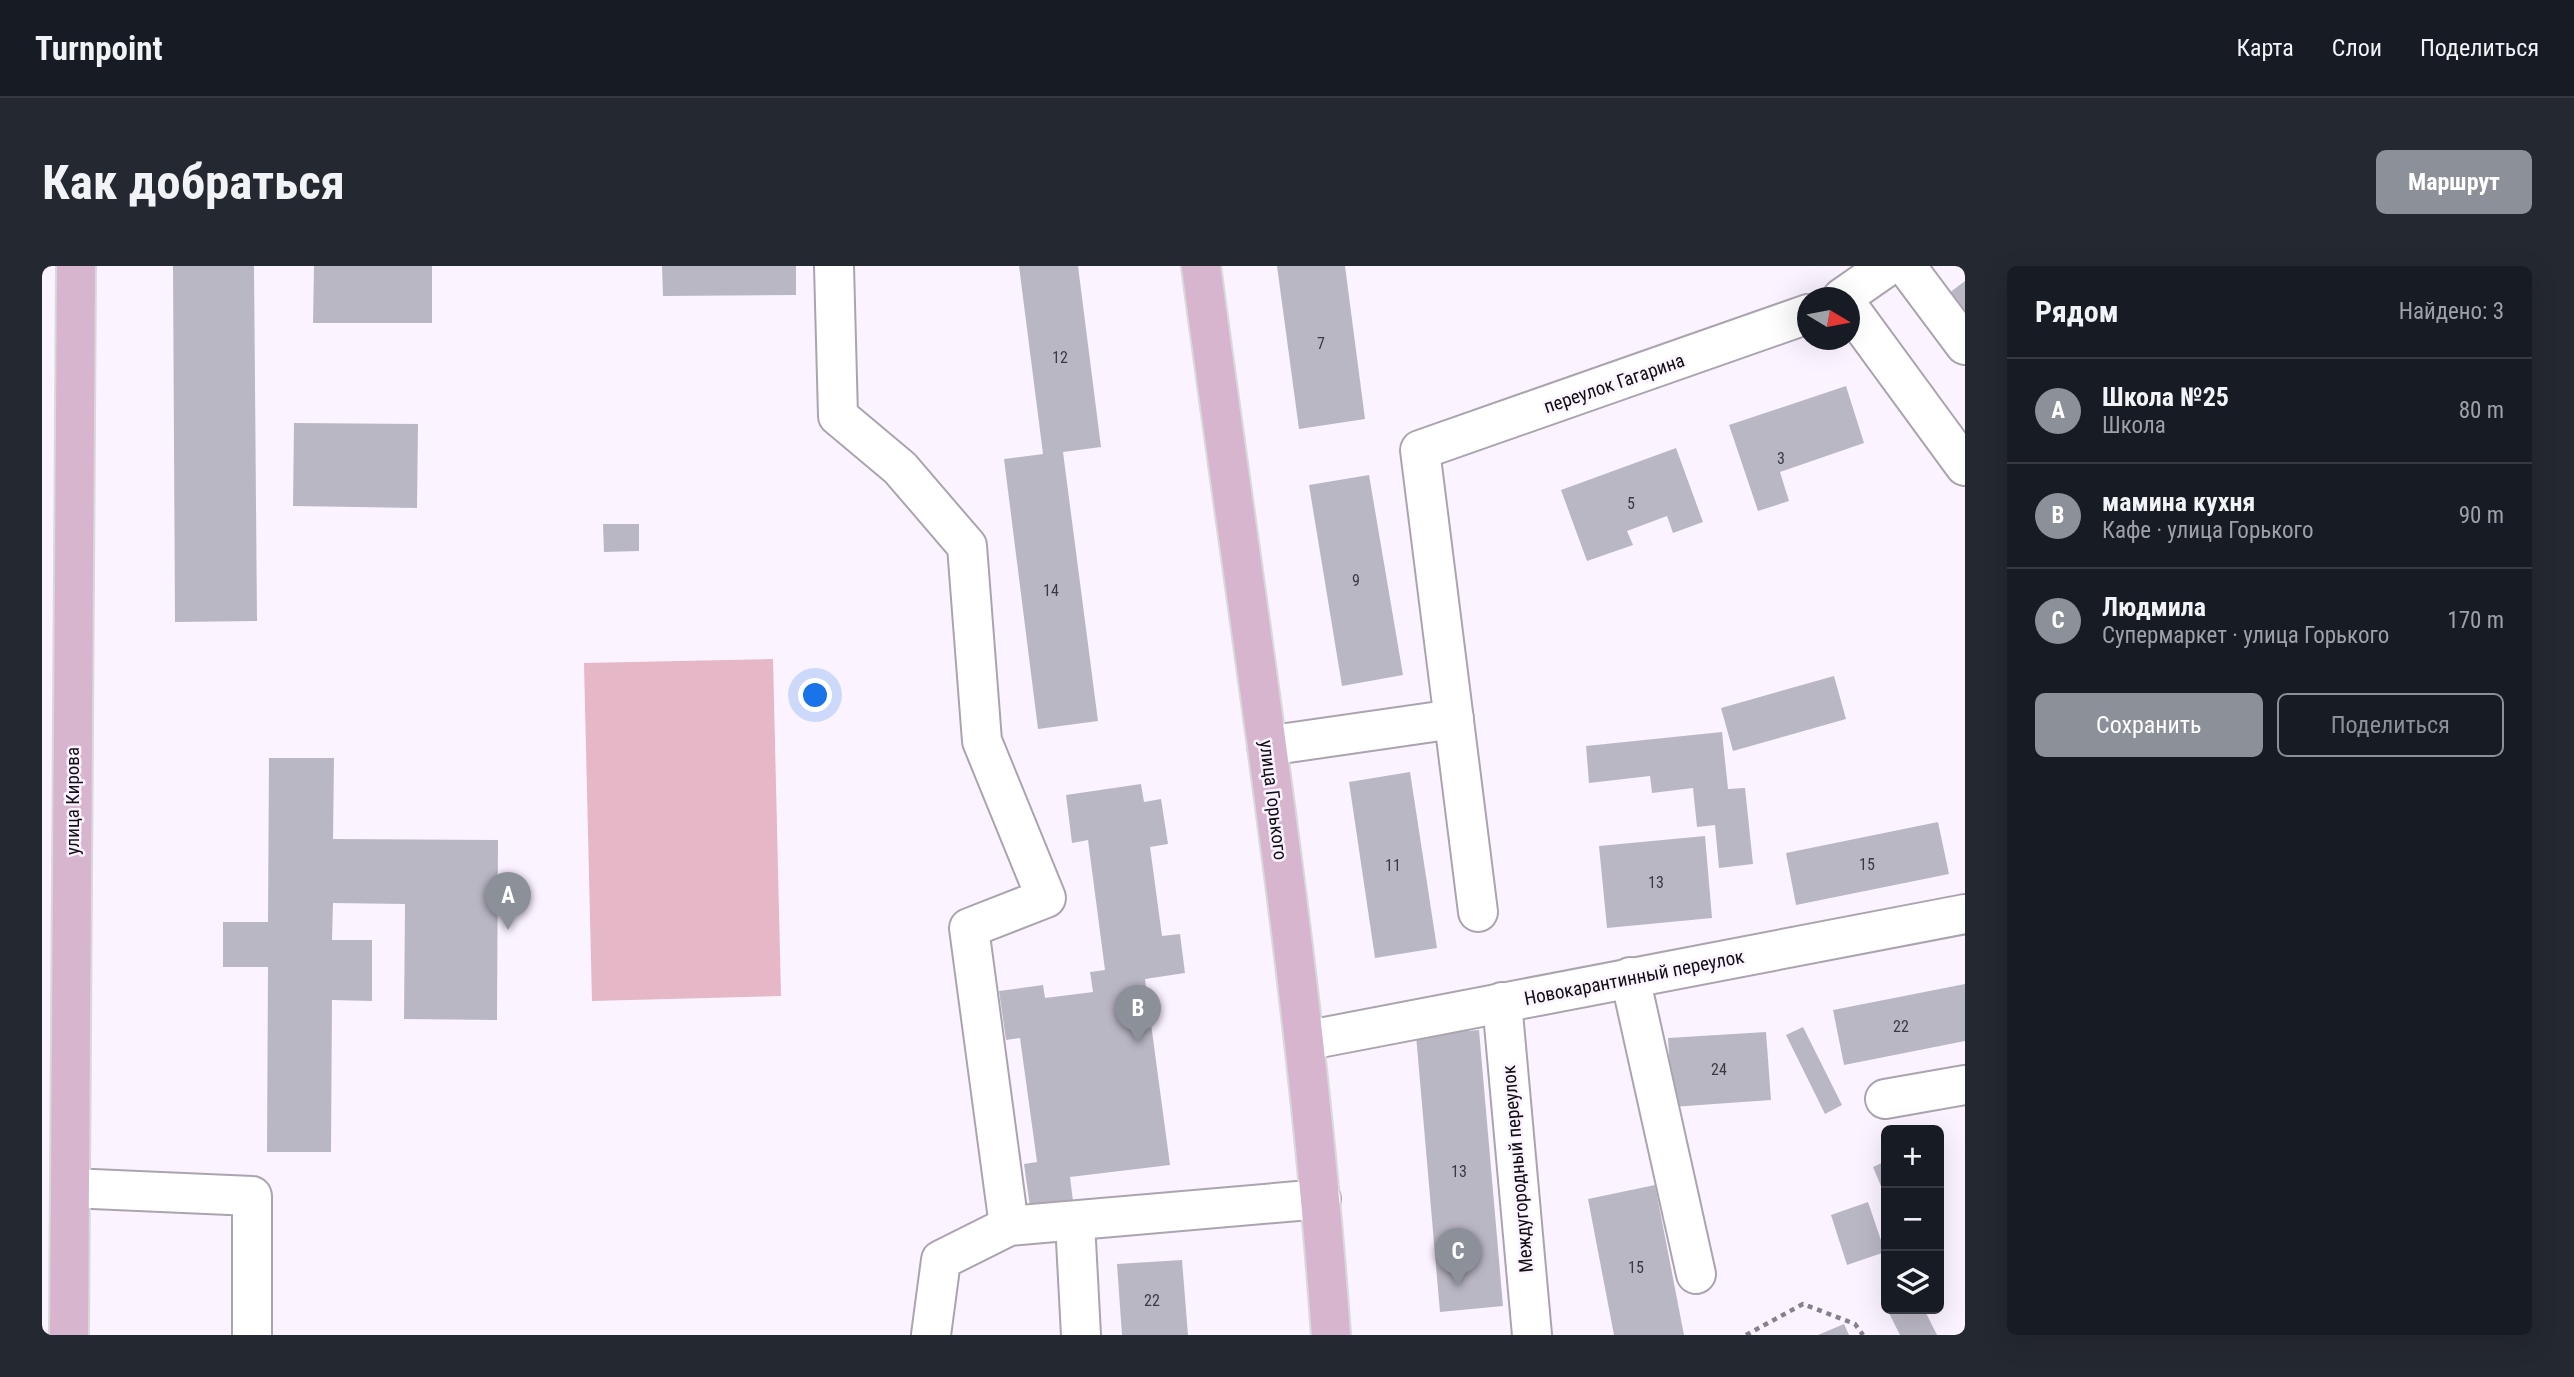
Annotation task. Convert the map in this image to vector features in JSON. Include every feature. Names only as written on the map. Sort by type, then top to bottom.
[{"type":"main road","name":"улица Кирова","points":[[69,1335],[76,266]]},
{"type":"main road","name":"улица Горького","points":[[1202,266],[1304,1041],[1332,1335]]},
{"type":"lane","points":[[834,266],[838,416],[900,468],[967,546],[982,741],[1046,898],[969,928],[1009,1226]]},
{"type":"lane","points":[[1858,287],[1888,267],[1965,345]]},
{"type":"lane","name":"переулок Гагарина","points":[[1454,719],[1420,450],[1797,318]]},
{"type":"lane","points":[[1860,323],[1965,466]]},
{"type":"lane","points":[[1267,746],[1454,719],[1478,912]]},
{"type":"lane","name":"Новокарантинный переулок","points":[[1304,1041],[1965,914]]},
{"type":"lane","points":[[1630,977],[1696,1274]]},
{"type":"lane","name":"Междугородный переулок","points":[[1502,1002],[1532,1335]]},
{"type":"lane","points":[[1885,1099],[1965,1085]]},
{"type":"lane","points":[[70,1188],[252,1196],[252,1335]]},
{"type":"lane","points":[[931,1335],[941,1261],[1009,1226],[1321,1199]]},
{"type":"lane","points":[[1075,1222],[1081,1335]]},
{"type":"path","points":[[1746,1335],[1803,1304],[1855,1324],[1863,1335]]},
{"type":"shaded area","points":[[773,659],[781,996],[592,1001],[584,663]]},
{"type":"building","points":[[173,266],[254,266],[257,621],[175,622]]},
{"type":"building","points":[[314,266],[432,266],[432,323],[313,323]]},
{"type":"building","points":[[662,266],[796,266],[796,295],[663,296]]},
{"type":"building","points":[[1019,266],[1078,266],[1101,447],[1063,452],[1098,721],[1038,729],[1004,459],[1043,454]]},
{"type":"building","points":[[1277,266],[1345,266],[1365,419],[1299,429]]},
{"type":"building","points":[[1965,281],[1965,315],[1949,293]]},
{"type":"building","points":[[1846,386],[1864,443],[1780,472],[1789,501],[1758,511],[1729,425]]},
{"type":"building","points":[[294,423],[418,424],[417,508],[293,506]]},
{"type":"building","points":[[1676,448],[1703,522],[1673,533],[1667,516],[1627,531],[1633,545],[1587,561],[1561,490]]},
{"type":"building","points":[[1369,475],[1403,675],[1342,686],[1309,485]]},
{"type":"building","points":[[603,524],[639,524],[639,551],[604,552]]},
{"type":"building","points":[[1834,676],[1846,719],[1733,751],[1721,708]]},
{"type":"building","points":[[1722,732],[1728,789],[1745,788],[1753,864],[1719,868],[1715,825],[1697,827],[1693,788],[1652,793],[1650,776],[1589,783],[1586,746]]},
{"type":"building","points":[[269,758],[334,758],[333,839],[498,840],[497,1020],[404,1019],[405,904],[333,903],[332,940],[372,940],[372,1001],[332,1000],[331,1152],[267,1152],[268,967],[223,967],[223,922],[268,922]]},
{"type":"building","points":[[1410,772],[1437,948],[1375,958],[1349,782]]},
{"type":"building","points":[[1141,784],[1144,802],[1161,799],[1168,844],[1150,847],[1162,936],[1180,934],[1185,973],[1145,979],[1170,1165],[1070,1177],[1073,1201],[1030,1207],[1024,1164],[1037,1162],[1020,1038],[1006,1040],[999,991],[1043,985],[1045,998],[1093,992],[1090,972],[1105,970],[1088,840],[1072,843],[1066,795]]},
{"type":"building","points":[[1938,822],[1949,874],[1796,905],[1786,853]]},
{"type":"building","points":[[1705,836],[1712,918],[1607,928],[1599,846]]},
{"type":"building","points":[[1965,984],[1965,1041],[1844,1065],[1833,1010]]},
{"type":"building","points":[[1803,1027],[1842,1105],[1825,1114],[1786,1035]]},
{"type":"building","points":[[1479,1030],[1503,1306],[1440,1312],[1416,1035]]},
{"type":"building","points":[[1766,1032],[1771,1100],[1672,1107],[1668,1038]]},
{"type":"building","points":[[1881,1163],[1881,1186],[1873,1167]]},
{"type":"building","points":[[1655,1185],[1684,1335],[1614,1335],[1588,1199]]},
{"type":"building","points":[[1868,1202],[1881,1240],[1881,1253],[1847,1265],[1831,1215]]},
{"type":"building","points":[[1182,1260],[1188,1335],[1122,1335],[1117,1264]]},
{"type":"building","points":[[1890,1314],[1926,1314],[1937,1335],[1900,1335]]},
{"type":"building","points":[[1844,1324],[1849,1335],[1818,1335]]},
{"type":"place","name":"Школа №25","points":[[508,930]]},
{"type":"place","name":"мамина кухня","points":[[1138,1043]]},
{"type":"place","name":"Людмила","points":[[1458,1286]]}]
